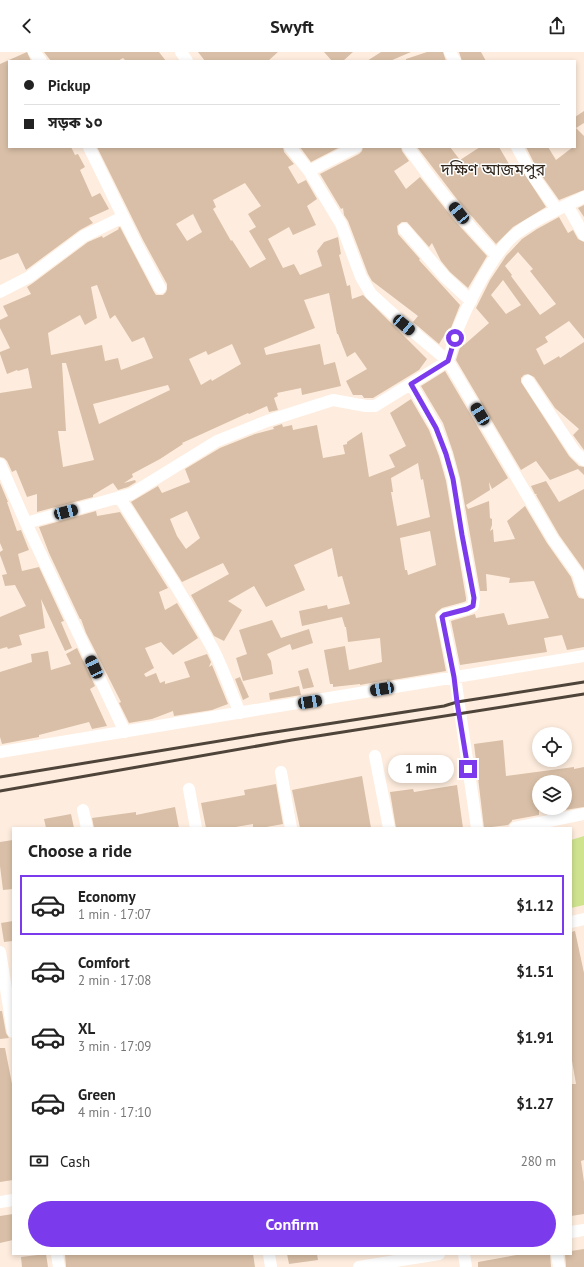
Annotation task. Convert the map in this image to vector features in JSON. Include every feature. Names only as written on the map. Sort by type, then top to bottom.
[{"type":"street","points":[[34,52],[40,60]]},
{"type":"street","points":[[180,52],[186,60]]},
{"type":"street","points":[[89,148],[160,288]]},
{"type":"street","points":[[291,148],[309,172],[341,224],[361,278],[371,294],[404,325],[448,361],[553,539],[578,574],[584,592]]},
{"type":"street","points":[[309,172],[354,148]]},
{"type":"street","points":[[409,148],[424,170],[476,234],[496,255]]},
{"type":"street","points":[[517,148],[531,173],[584,235]]},
{"type":"street","points":[[26,523],[130,494],[217,441],[267,421],[333,400],[366,406],[375,406],[448,361],[459,327],[471,301],[496,255],[516,234],[540,219],[584,197]]},
{"type":"street","points":[[0,292],[29,277],[84,236],[123,217]]},
{"type":"street","points":[[404,229],[444,277],[471,301]]},
{"type":"street","points":[[528,381],[575,452],[584,460]]},
{"type":"street","points":[[411,384],[436,428],[446,454],[453,479],[474,598],[473,606],[444,615],[442,617],[454,677],[477,827]]},
{"type":"street","points":[[0,464],[26,523],[125,732]]},
{"type":"street","points":[[119,497],[154,550],[194,616],[214,652],[240,713]]},
{"type":"street","points":[[0,752],[584,656]]},
{"type":"street","points":[[376,756],[389,827]]},
{"type":"street","points":[[281,772],[292,827]]},
{"type":"street","points":[[189,789],[196,827]]},
{"type":"street","points":[[83,810],[87,827]]},
{"type":"street","points":[[520,827],[584,814]]},
{"type":"street","points":[[572,922],[584,919]]},
{"type":"street","points":[[0,952],[12,1022]]},
{"type":"street","points":[[0,1202],[12,1200]]},
{"type":"street","points":[[572,1232],[584,1230]]},
{"type":"street","points":[[57,1255],[59,1267]]},
{"type":"street","points":[[269,1255],[271,1267]]},
{"type":"street","points":[[359,1267],[376,1262],[431,1255]]},
{"type":"street","points":[[464,1255],[466,1267]]},
{"type":"street","points":[[557,1255],[560,1267]]},
{"type":"green space","points":[[584,836],[584,905],[572,908],[572,840]]},
{"type":"building","points":[[27,52],[31,60],[9,60]]},
{"type":"building","points":[[44,52],[159,52],[165,60],[125,60],[123,58],[120,60],[50,60]]},
{"type":"building","points":[[198,52],[278,52],[269,60],[204,60]]},
{"type":"building","points":[[324,52],[353,52],[344,60],[331,60]]},
{"type":"building","points":[[381,52],[411,52],[392,60],[369,60]]},
{"type":"building","points":[[427,52],[443,52],[446,60],[406,60]]},
{"type":"building","points":[[459,52],[481,52],[485,60],[462,60]]},
{"type":"building","points":[[8,60],[8,148],[72,148],[75,155],[78,154],[85,167],[80,170],[92,197],[100,193],[109,209],[89,218],[93,223],[80,230],[26,270],[18,253],[0,260],[0,64]]},
{"type":"building","points":[[584,111],[584,123],[576,128],[576,116]]},
{"type":"building","points":[[576,128],[584,136],[584,190],[559,200],[537,169],[526,148],[549,148],[556,160],[572,148],[576,148]]},
{"type":"building","points":[[97,148],[283,148],[284,152],[294,164],[288,167],[298,184],[306,180],[317,199],[307,206],[316,225],[293,235],[289,227],[268,239],[283,268],[294,264],[300,275],[322,266],[317,251],[324,242],[338,237],[341,254],[339,255],[347,286],[350,285],[352,299],[363,295],[427,359],[419,370],[373,398],[364,398],[362,395],[353,395],[346,381],[367,369],[355,352],[347,357],[337,334],[329,293],[304,300],[315,328],[264,348],[266,355],[320,344],[324,365],[335,362],[341,386],[302,395],[301,388],[277,393],[278,396],[274,398],[278,410],[269,412],[267,406],[182,443],[183,444],[160,459],[132,474],[133,477],[124,483],[135,480],[136,482],[128,487],[118,490],[113,483],[93,495],[93,497],[37,512],[37,494],[27,497],[16,470],[12,472],[7,461],[0,457],[0,393],[32,388],[28,368],[7,374],[0,354],[0,352],[10,348],[0,328],[0,320],[8,316],[3,306],[31,294],[27,287],[88,242],[102,236],[103,238],[120,227],[156,295],[163,295],[166,292],[167,284],[143,240]],"holes":[[[245,183],[261,206],[248,214],[256,227],[249,231],[266,259],[250,268],[232,240],[231,241],[213,209],[216,207],[213,200]],[[193,214],[202,232],[187,241],[176,224]],[[97,285],[110,319],[115,315],[132,342],[144,337],[153,358],[121,370],[118,358],[105,361],[102,345],[51,355],[48,333],[80,315],[85,325],[97,318],[91,287]],[[232,344],[241,364],[212,381],[211,379],[201,385],[189,359],[206,351],[208,355]],[[62,363],[66,363],[94,460],[63,467],[58,431],[66,431]],[[168,385],[170,390],[99,424],[93,404]]]},
{"type":"building","points":[[301,148],[338,148],[311,162]]},
{"type":"building","points":[[363,148],[401,148],[409,161],[394,171],[406,189],[420,177],[455,221],[487,256],[468,288],[450,272],[441,261],[432,243],[429,247],[407,222],[402,222],[397,226],[398,234],[420,259],[419,260],[460,305],[447,338],[444,336],[439,344],[413,322],[418,316],[372,281],[348,221],[344,215],[343,208],[341,209],[320,174],[362,151]]},
{"type":"building","points":[[418,148],[451,148],[460,160],[478,148],[500,148],[513,171],[520,167],[546,207],[513,227],[496,244],[456,198]]},
{"type":"building","points":[[584,205],[584,217],[578,208]]},
{"type":"building","points":[[559,217],[568,233],[573,230],[578,239],[584,242],[584,339],[569,321],[545,337],[548,342],[536,349],[544,365],[559,356],[560,358],[584,342],[584,450],[573,435],[579,429],[555,408],[534,377],[528,374],[521,378],[521,382],[569,456],[579,466],[584,467],[584,475],[578,469],[550,480],[536,461],[521,470],[456,360],[462,341],[464,345],[489,323],[476,308],[490,280],[506,256],[522,239]],"holes":[[[518,252],[533,269],[530,271],[556,304],[540,315],[505,266]],[[503,280],[521,305],[506,314],[491,295]]]},
{"type":"building","points":[[445,371],[508,478],[492,489],[489,482],[490,490],[466,505],[468,509],[489,501],[490,518],[492,519],[490,531],[493,529],[494,542],[515,539],[507,521],[525,506],[547,543],[571,577],[577,595],[579,598],[584,599],[584,647],[567,650],[562,635],[544,638],[547,652],[460,665],[451,621],[475,614],[476,618],[504,613],[508,625],[549,618],[534,581],[509,583],[510,578],[486,574],[487,591],[480,591],[460,478],[453,452],[443,423],[421,386]]},
{"type":"building","points":[[411,399],[429,430],[439,456],[446,481],[466,601],[442,608],[435,615],[446,671],[360,685],[333,687],[333,684],[330,684],[324,650],[345,646],[349,670],[382,662],[380,638],[348,642],[346,627],[342,617],[302,626],[299,611],[327,605],[328,609],[350,604],[342,576],[338,577],[332,548],[294,565],[305,590],[266,607],[254,586],[228,601],[242,610],[224,641],[214,636],[191,595],[229,574],[223,563],[182,582],[131,502],[158,486],[162,493],[190,482],[185,469],[220,448],[255,434],[274,429],[273,427],[282,424],[283,427],[292,425],[293,430],[317,425],[323,458],[345,454],[343,445],[347,444],[347,442],[362,432],[369,477],[395,467],[389,455],[406,446],[390,413]],"holes":[[[418,463],[421,480],[423,479],[430,517],[397,526],[391,492],[393,492],[391,478]],[[187,511],[200,538],[186,549],[177,536],[170,519]],[[430,531],[436,565],[408,575],[407,570],[405,570],[400,538]]]},
{"type":"building","points":[[546,481],[559,502],[584,489],[584,570],[559,535],[536,495],[537,494],[535,494],[531,486]]},
{"type":"building","points":[[0,483],[17,531],[21,530],[29,550],[18,554],[22,571],[39,567],[64,621],[61,622],[72,648],[65,651],[41,599],[45,628],[19,635],[22,645],[8,649],[7,647],[0,649],[0,617],[26,606],[15,585],[5,586],[2,575],[7,574],[0,555],[0,552],[3,550],[0,543]]},
{"type":"building","points":[[96,511],[97,516],[120,512],[168,588],[159,592],[165,610],[177,603],[198,638],[173,655],[161,642],[145,648],[154,668],[144,674],[146,677],[156,673],[160,683],[165,681],[165,684],[190,677],[184,662],[207,654],[211,662],[209,667],[212,665],[228,704],[212,710],[174,716],[173,711],[152,719],[129,723],[119,703],[121,702],[86,633],[81,619],[49,553],[39,527]]},
{"type":"building","points":[[272,620],[281,638],[309,629],[313,643],[292,650],[290,644],[267,654],[271,661],[273,674],[243,681],[236,658],[247,654],[239,630]]},
{"type":"building","points":[[77,648],[95,686],[90,689],[107,726],[92,729],[89,722],[39,735],[39,737],[2,744],[0,737],[0,672],[32,662],[31,654],[48,651],[51,670],[71,664],[66,654]]},
{"type":"building","points":[[308,668],[314,687],[303,689],[298,671]]},
{"type":"building","points":[[240,677],[249,697],[243,700],[235,679]]},
{"type":"building","points":[[299,686],[301,695],[270,700],[269,693]]},
{"type":"building","points":[[503,740],[506,776],[584,767],[584,807],[572,809],[572,775],[532,775],[532,815],[539,815],[512,820],[508,825],[484,827],[474,744]]},
{"type":"building","points":[[362,776],[371,827],[300,827],[292,790]]},
{"type":"building","points":[[276,784],[283,824],[266,827],[253,827],[253,824],[236,827],[206,827],[201,803],[245,795],[244,790]]},
{"type":"building","points":[[457,785],[463,827],[396,827],[390,792],[413,789],[414,792]]},
{"type":"building","points":[[175,807],[179,827],[94,827],[92,818],[136,812],[136,815]]},
{"type":"building","points":[[71,814],[74,827],[46,827],[44,819]]},
{"type":"building","points":[[12,840],[12,889],[3,890],[0,866],[0,842]]},
{"type":"building","points":[[12,921],[12,941],[4,942],[1,923]]},
{"type":"building","points":[[575,931],[584,973],[584,1160],[581,1161],[584,1182],[584,1214],[572,1216],[572,1084],[576,1084],[572,1061],[572,932]]},
{"type":"building","points":[[0,1011],[2,1011],[6,1033],[9,1038],[0,1039]]},
{"type":"building","points":[[0,1048],[5,1048],[12,1084],[12,1180],[0,1182]]},
{"type":"building","points":[[12,1214],[12,1240],[0,1243],[0,1216]]},
{"type":"building","points":[[584,1249],[584,1267],[566,1267],[565,1255],[572,1255],[572,1251]]},
{"type":"building","points":[[46,1255],[48,1267],[22,1267],[21,1257]]},
{"type":"building","points":[[65,1255],[253,1255],[255,1267],[66,1267]]},
{"type":"building","points":[[287,1255],[317,1255],[318,1260],[289,1264]]},
{"type":"building","points":[[516,1255],[550,1255],[551,1267],[478,1267],[478,1262]]},
{"type":"railway","points":[[0,777],[444,706],[457,702],[584,682]]},
{"type":"railway","points":[[0,791],[292,740],[584,694]]},
{"type":"district","name":"দক্ষিণ আজমপুর","points":[[493,169]]},
{"type":"route","points":[[455,338],[448,361],[411,384],[436,428],[446,454],[453,479],[474,598],[473,606],[458,612],[449,613],[442,617],[454,677],[468,769]]}]
